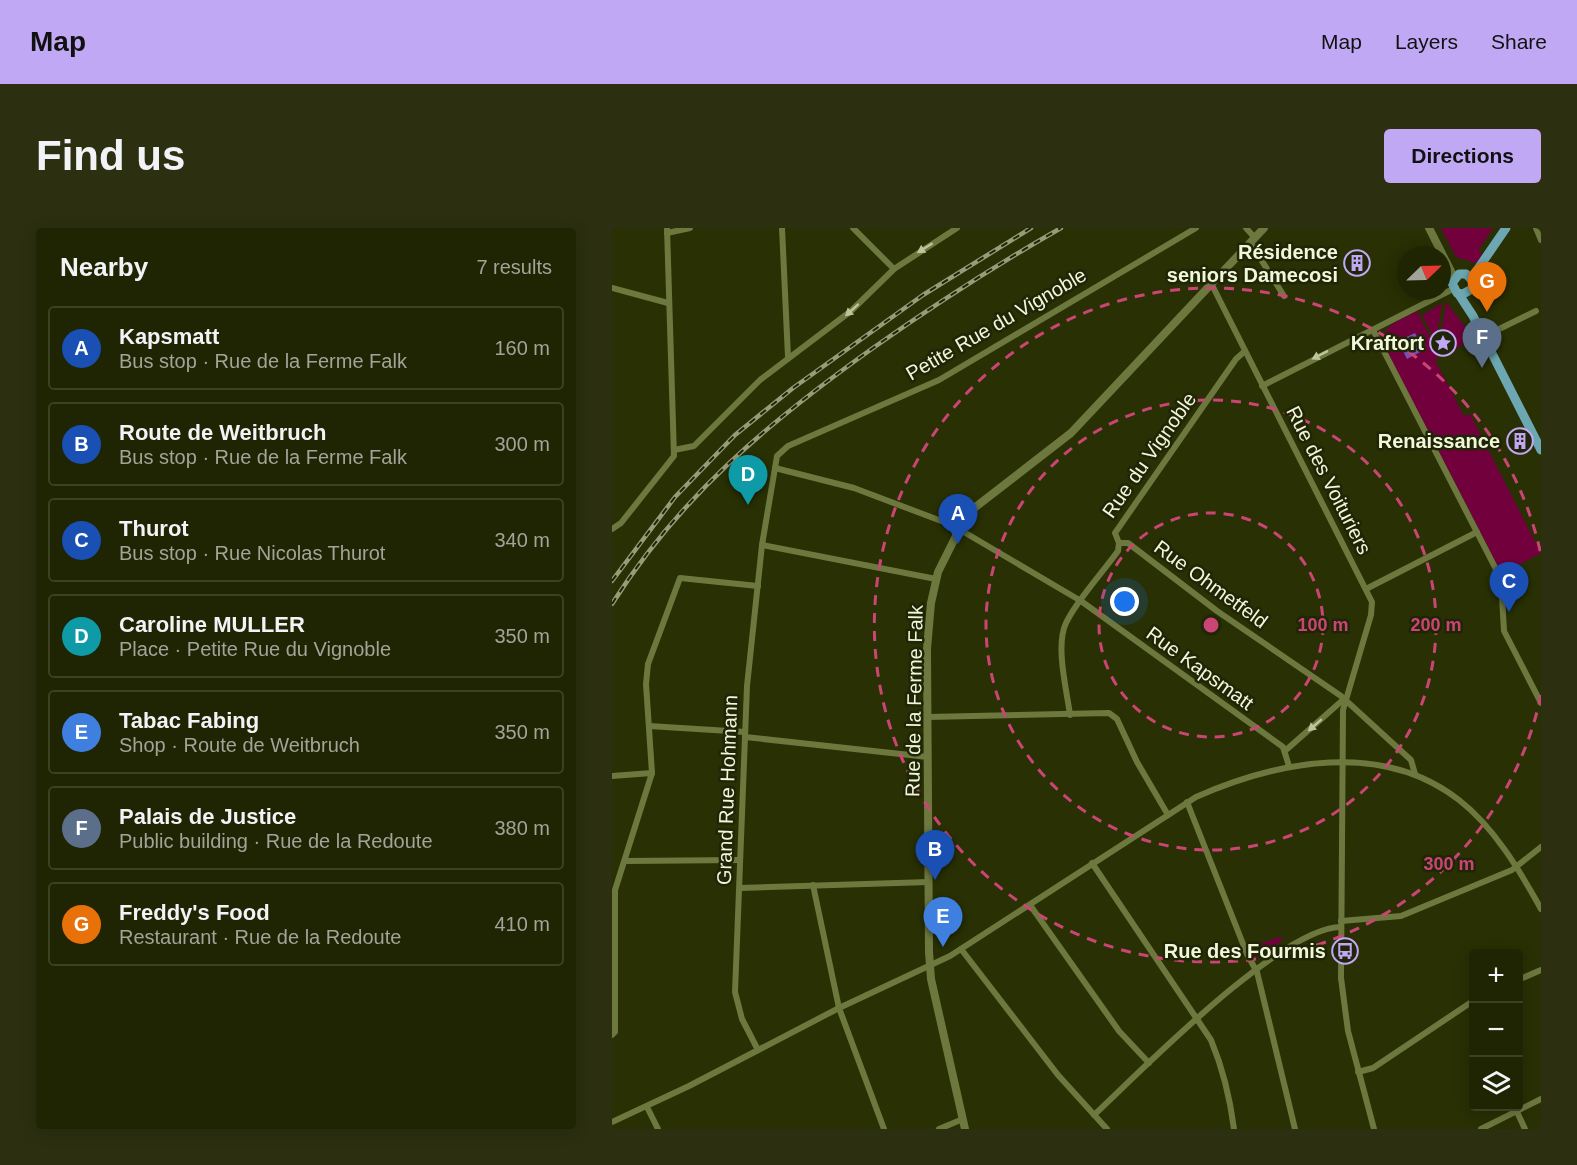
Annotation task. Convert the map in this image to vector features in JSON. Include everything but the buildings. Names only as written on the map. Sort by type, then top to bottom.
[{"type":"main road","points":[[1473,316],[1469,300],[1471,279],[1506,228]]},
{"type":"main road","points":[[1471,279],[1462,273],[1454,277],[1455,291],[1473,316],[1541,450]]},
{"type":"main road","points":[[1455,291],[1470,290]]},
{"type":"street","points":[[612,529],[621,524],[672,462],[674,450],[666,229],[690,228]]},
{"type":"street","points":[[782,228],[788,357]]},
{"type":"street","points":[[853,228],[894,269]]},
{"type":"street","points":[[674,450],[687,450],[694,446],[760,380],[851,311],[894,269],[957,228]]},
{"type":"street","name":"Petite Rue du Vignoble","points":[[765,526],[776,457],[783,448],[939,380],[1196,228]]},
{"type":"street","points":[[1246,228],[1284,296]]},
{"type":"street","name":"Rue de la Ferme Falk","points":[[965,1129],[930,966],[928,636],[936,579],[959,530],[973,509],[988,495],[1071,433],[1264,228]]},
{"type":"street","points":[[1429,228],[1454,277]]},
{"type":"street","points":[[1536,228],[1541,240]]},
{"type":"street","name":"Rue des Voituriers","points":[[1211,283],[1372,602],[1371,615],[1345,699],[1342,763]]},
{"type":"street","points":[[612,288],[669,303]]},
{"type":"street","points":[[1262,386],[1455,291]]},
{"type":"street","points":[[1493,332],[1536,311]]},
{"type":"street","points":[[1373,330],[1502,581],[1504,631],[1541,703]]},
{"type":"street","name":"Rue du Vignoble","points":[[1070,715],[1062,645],[1065,624],[1118,551],[1119,543],[1115,534],[1236,359],[1245,351]]},
{"type":"street","name":"Rue Kapsmatt","points":[[774,468],[888,499],[959,530],[1081,601],[1286,750]]},
{"type":"street","name":"Grand Rue Hohmann","points":[[758,1050],[742,1019],[735,992],[741,888],[745,735],[765,526]]},
{"type":"street","points":[[1366,589],[1477,532]]},
{"type":"street","name":"Rue Ohmetfeld","points":[[1119,543],[1128,543],[1217,611],[1345,699],[1411,760],[1415,774]]},
{"type":"street","points":[[762,545],[936,579]]},
{"type":"street","points":[[612,1035],[615,1032],[615,890],[652,773],[648,664],[680,578],[758,586]]},
{"type":"street","points":[[1289,766],[1286,750],[1345,699]]},
{"type":"street","points":[[928,717],[1109,713],[1118,719],[1137,762],[1168,815]]},
{"type":"street","points":[[649,726],[928,757]]},
{"type":"street","points":[[1342,763],[1341,924],[1344,1005],[1358,1072],[1374,1129]]},
{"type":"street","points":[[612,1122],[647,1107],[839,1008],[930,966],[961,949],[1187,802],[1234,780],[1289,766],[1366,764],[1415,774],[1462,802],[1484,824],[1516,867],[1541,909]]},
{"type":"street","points":[[612,776],[652,773]]},
{"type":"street","points":[[1187,802],[1255,970],[1295,1129]]},
{"type":"street","points":[[1094,1115],[1197,1018],[1255,970],[1291,944],[1341,924],[1401,916],[1516,867],[1541,847]]},
{"type":"street","points":[[625,861],[740,860]]},
{"type":"street","points":[[1092,863],[1197,1018],[1220,1061],[1234,1129]]},
{"type":"street","points":[[741,888],[929,882]]},
{"type":"street","points":[[813,885],[839,1008],[884,1129]]},
{"type":"street","points":[[1030,904],[1119,1031],[1149,1063]]},
{"type":"street","points":[[961,949],[1058,1075],[1107,1129]]},
{"type":"street","points":[[1523,978],[1541,970]]},
{"type":"street","points":[[1358,1072],[1373,1068],[1470,1003]]},
{"type":"street","points":[[1481,1129],[1541,1099]]},
{"type":"street","points":[[647,1107],[658,1129]]},
{"type":"street","points":[[1516,1112],[1524,1129]]},
{"type":"street","points":[[939,1129],[963,1119]]},
{"type":"shaded area","points":[[1441,228],[1493,228],[1478,251],[1483,254],[1478,264],[1456,257]]},
{"type":"shaded area","points":[[1446,302],[1475,339],[1443,355],[1439,346]]},
{"type":"shaded area","points":[[1442,303],[1436,343],[1422,315]]},
{"type":"shaded area","points":[[1417,311],[1440,356],[1435,360],[1464,416],[1470,414],[1541,553],[1502,574],[1384,345],[1385,332],[1399,320]]},
{"type":"shaded area","points":[[1415,333],[1424,350],[1407,359],[1398,341]]},
{"type":"shaded area","points":[[1280,937],[1283,939],[1262,958],[1252,955],[1249,947]]},
{"type":"railway","points":[[612,581],[675,497],[735,435],[793,388],[923,295],[1031,228]]},
{"type":"railway","points":[[612,604],[667,528],[729,463],[763,433],[798,404],[896,332],[989,271],[1061,228]]},
{"type":"place","name":"Résidence seniors Damecosi","points":[[1357,263]]},
{"type":"place","name":"Freddy's Food","points":[[1487,312]]},
{"type":"place","name":"Kraftort","points":[[1443,343]]},
{"type":"place","name":"Palais de Justice","points":[[1482,368]]},
{"type":"place","name":"Renaissance","points":[[1520,441]]},
{"type":"place","name":"Caroline MULLER","points":[[748,505]]},
{"type":"place","name":"Kapsmatt","points":[[958,544]]},
{"type":"place","name":"Thurot","points":[[1509,612]]},
{"type":"place","name":"Route de Weitbruch","points":[[935,880]]},
{"type":"place","name":"Tabac Fabing","points":[[943,947]]},
{"type":"place","name":"Rue des Fourmis","points":[[1345,951]]}]
